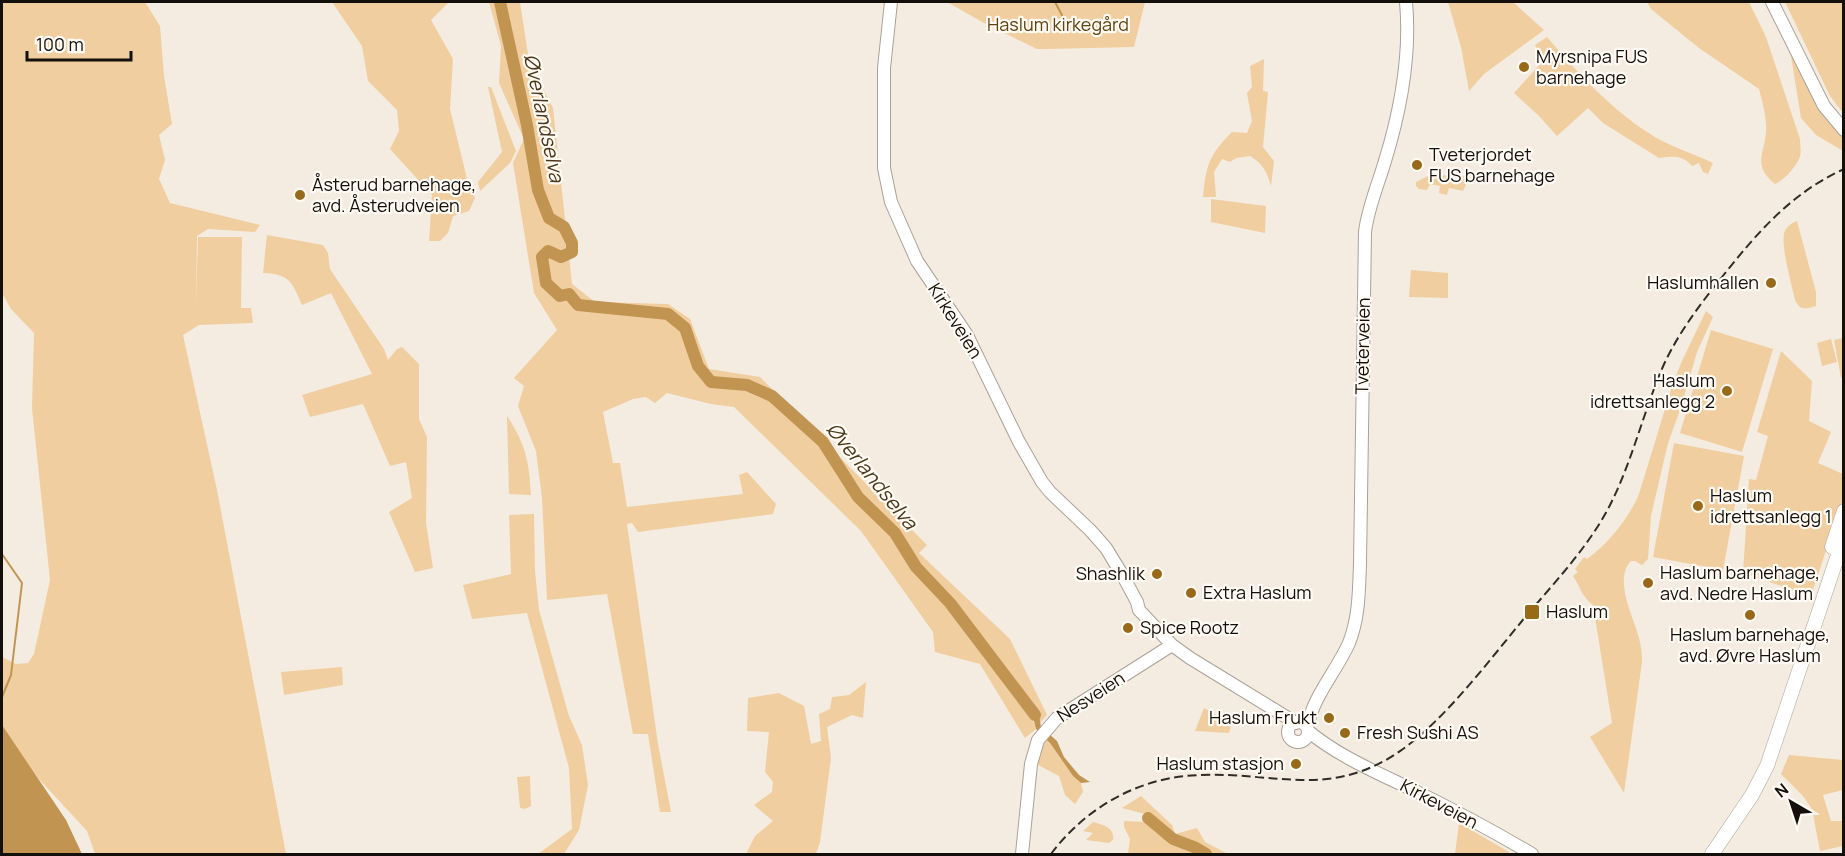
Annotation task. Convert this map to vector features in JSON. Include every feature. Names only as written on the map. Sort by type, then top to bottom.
[{"type":"main road","name":"Kirkeveien","points":[[891,2],[884,68],[883,156],[888,191],[917,261],[972,345],[1019,442],[1050,492],[1106,548],[1137,602],[1143,607],[1151,621],[1169,642],[1190,658],[1345,757],[1429,798],[1532,855]]},
{"type":"main road","name":"Tveterveien","points":[[1300,727],[1309,717],[1323,687],[1348,645],[1358,610],[1365,232],[1369,209],[1390,145],[1406,70],[1408,41],[1406,2]]},
{"type":"main road","points":[[1772,2],[1819,97],[1829,114],[1844,130]]},
{"type":"main road","points":[[1807,645],[1812,616],[1844,511]]},
{"type":"main road","points":[[1712,855],[1752,795],[1767,766],[1844,537]]},
{"type":"main road","name":"Nesveien","points":[[1022,855],[1031,764],[1034,750],[1044,732],[1065,712],[1155,654],[1166,650],[1169,642]]},
{"type":"main road","name":"Kirkeveien","points":[[1300,727],[1293,741],[1345,757]]},
{"type":"green space","points":[[2,2],[145,2],[160,26],[164,76],[172,124],[159,135],[165,160],[159,179],[170,203],[260,225],[255,232],[208,229],[197,236],[196,307],[198,237],[242,237],[241,308],[251,308],[253,323],[199,325],[183,335],[217,490],[286,854],[95,854],[87,831],[39,779],[2,729],[2,657],[16,664],[28,663],[34,654],[50,580],[32,408],[34,333],[11,309],[2,293]]},
{"type":"green space","points":[[332,2],[449,2],[431,20],[453,59],[450,109],[469,187],[475,198],[469,211],[453,216],[448,233],[440,241],[429,241],[432,195],[390,149],[399,131],[397,110],[368,81],[362,46]]},
{"type":"green space","points":[[489,2],[520,2],[529,61],[553,108],[572,284],[595,302],[668,304],[690,319],[709,369],[760,377],[927,545],[919,553],[1010,639],[1047,715],[1040,723],[1038,709],[1030,699],[1030,712],[1036,729],[1025,738],[980,664],[935,652],[933,632],[861,531],[734,407],[667,393],[655,403],[646,397],[633,399],[603,412],[613,463],[620,463],[627,507],[743,494],[739,475],[747,472],[776,504],[773,514],[638,532],[632,523],[627,524],[658,744],[671,812],[660,812],[648,734],[633,734],[607,594],[547,600],[542,498],[536,451],[518,406],[524,386],[514,378],[557,330],[534,293],[513,163],[524,139],[499,83],[501,46]]},
{"type":"green space","name":"Haslum kirkegård","points":[[947,2],[1145,2],[1134,47],[1037,49]]},
{"type":"green space","points":[[1448,2],[1513,2],[1544,30],[1484,74],[1469,91],[1461,47]]},
{"type":"green space","points":[[1647,2],[1749,2],[1766,37],[1800,139],[1799,159],[1782,180],[1775,184],[1767,177],[1761,164],[1766,127],[1759,89],[1699,48],[1651,9]]},
{"type":"green space","points":[[1785,2],[1843,2],[1843,113],[1830,96]]},
{"type":"green space","points":[[1547,37],[1594,88],[1633,122],[1662,141],[1713,163],[1708,174],[1703,172],[1699,163],[1692,166],[1677,157],[1659,158],[1603,123],[1588,108],[1557,136],[1514,93],[1543,61],[1535,45]]},
{"type":"green space","points":[[1790,50],[1824,117],[1843,138],[1843,151],[1816,135],[1801,118]]},
{"type":"green space","points":[[1264,59],[1263,91],[1268,92],[1263,147],[1274,161],[1271,186],[1264,169],[1250,156],[1236,158],[1230,162],[1222,159],[1214,172],[1216,197],[1203,197],[1207,168],[1218,147],[1232,132],[1247,133],[1252,121],[1247,93],[1252,87],[1250,66]]},
{"type":"green space","points":[[488,87],[491,87],[516,151],[510,163],[480,191],[478,182],[502,152]]},
{"type":"green space","points":[[1430,175],[1470,176],[1463,191],[1449,188],[1447,195],[1439,193],[1440,186],[1430,184],[1427,190],[1416,186],[1416,182]]},
{"type":"green space","points":[[1211,199],[1266,206],[1265,233],[1211,222]]},
{"type":"green space","points":[[1797,221],[1816,292],[1816,306],[1806,308],[1801,308],[1795,300],[1783,240],[1789,226]]},
{"type":"green space","points":[[267,235],[323,245],[328,253],[330,269],[384,349],[388,360],[397,349],[402,347],[419,364],[419,419],[427,437],[426,523],[433,568],[415,572],[389,512],[412,498],[406,462],[390,466],[363,404],[310,417],[302,395],[372,374],[331,293],[302,305],[289,281],[279,275],[263,273]]},
{"type":"green space","points":[[1411,270],[1448,273],[1448,298],[1409,297]]},
{"type":"green space","points":[[1706,311],[1713,317],[1697,352],[1668,443],[1651,516],[1648,559],[1642,565],[1631,561],[1624,578],[1626,599],[1640,641],[1642,662],[1624,793],[1590,737],[1612,723],[1593,605],[1573,576],[1578,572],[1575,569],[1584,557],[1587,559],[1610,538],[1635,503],[1673,383]]},
{"type":"green space","name":"Haslum idrettsanlegg 2","points":[[1711,330],[1773,349],[1742,452],[1680,433]]},
{"type":"green space","points":[[1843,338],[1843,377],[1841,378],[1834,340]]},
{"type":"green space","points":[[1831,339],[1837,362],[1822,366],[1817,343]]},
{"type":"green space","points":[[1781,351],[1812,381],[1809,421],[1831,432],[1818,463],[1843,474],[1843,499],[1811,596],[1743,573],[1749,479],[1756,480],[1768,436],[1757,432]]},
{"type":"green space","points":[[507,416],[525,454],[531,495],[509,494]]},
{"type":"green space","name":"Haslum idrettsanlegg 1","points":[[1674,443],[1744,456],[1723,570],[1653,557]]},
{"type":"green space","points":[[534,514],[535,571],[539,610],[569,716],[582,745],[588,785],[579,830],[564,854],[538,854],[572,829],[569,768],[527,613],[472,619],[463,585],[511,574],[509,515]]},
{"type":"green space","points":[[342,667],[343,685],[284,695],[281,672]]},
{"type":"green space","points":[[866,682],[863,718],[852,715],[827,727],[831,758],[820,842],[816,854],[746,854],[755,836],[773,821],[754,805],[772,792],[773,782],[765,772],[769,732],[747,731],[748,698],[779,693],[804,706],[811,744],[821,741],[819,714],[830,709],[832,697],[849,695]]},
{"type":"green space","points":[[1204,708],[1232,723],[1229,733],[1195,731]]},
{"type":"green space","points":[[1047,739],[1073,776],[1081,783],[1083,792],[1075,804],[1065,795],[1059,776],[1038,765],[1038,755]]},
{"type":"green space","points":[[1789,755],[1843,760],[1843,790],[1823,795],[1831,821],[1843,821],[1843,846],[1820,851],[1812,809],[1803,796],[1781,774]]},
{"type":"green space","points":[[530,776],[531,806],[525,809],[520,808],[517,777]]},
{"type":"green space","points":[[1141,796],[1172,825],[1175,834],[1197,828],[1205,842],[1228,854],[1128,854],[1130,839],[1124,827],[1124,821],[1144,822],[1149,815],[1122,808]]},
{"type":"green space","points":[[1093,822],[1110,829],[1113,840],[1109,843],[1086,840],[1093,833],[1083,831]]},
{"type":"green space","points":[[1459,823],[1509,852],[1508,854],[1455,854]]},
{"type":"shaded area","points":[[1029,699],[1038,709],[1041,727],[1057,741],[1064,757],[1079,775],[1090,782],[1081,783],[1073,776],[1050,743],[1036,729],[1033,717],[1023,704]]},
{"type":"shaded area","points":[[2,725],[66,820],[82,854],[2,854]]},
{"type":"waterway","name":"Øverlandselva","points":[[500,2],[527,125],[538,190],[549,218],[564,227],[572,243],[572,252],[561,257],[548,251],[542,257],[546,283],[560,296],[569,294],[578,305],[668,314],[685,328],[698,366],[711,382],[747,385],[772,396],[823,442],[858,497],[895,533],[916,567],[950,603],[1035,715]]},
{"type":"waterway","points":[[1055,2],[1064,19],[1062,30]]},
{"type":"waterway","points":[[2,554],[22,583],[11,675],[2,697]]},
{"type":"waterway","name":"Øverlandselva","points":[[1148,818],[1173,839],[1206,854]]},
{"type":"railway","points":[[1051,854],[1065,837],[1098,809],[1117,797],[1157,781],[1201,775],[1328,779],[1377,765],[1419,736],[1451,706],[1481,671],[1568,567],[1599,524],[1623,475],[1667,358],[1704,299],[1748,245],[1791,202],[1844,169]]},
{"type":"place","name":"Myrsnipa FUS barnehage","points":[[1524,67]]},
{"type":"place","name":"Tveterjordet FUS barnehage","points":[[1417,165]]},
{"type":"place","name":"Åsterud barnehage, avd. Åsterudveien","points":[[300,195]]},
{"type":"place","name":"Haslumhallen","points":[[1771,283]]},
{"type":"place","name":"Haslum idrettsanlegg 2","points":[[1727,391]]},
{"type":"place","name":"Haslum idrettsanlegg 1","points":[[1698,506]]},
{"type":"place","name":"Shashlik","points":[[1157,574]]},
{"type":"place","name":"Haslum barnehage, avd. Nedre Haslum","points":[[1648,583]]},
{"type":"place","name":"Extra Haslum","points":[[1191,593]]},
{"type":"place","name":"Haslum","points":[[1532,612]]},
{"type":"place","name":"Haslum barnehage, avd. Øvre Haslum","points":[[1750,615]]},
{"type":"place","name":"Spice Rootz","points":[[1128,628]]},
{"type":"place","name":"Haslum Frukt","points":[[1329,718]]},
{"type":"place","name":"Fresh Sushi AS","points":[[1345,733]]},
{"type":"place","name":"Haslum stasjon","points":[[1296,764]]}]
